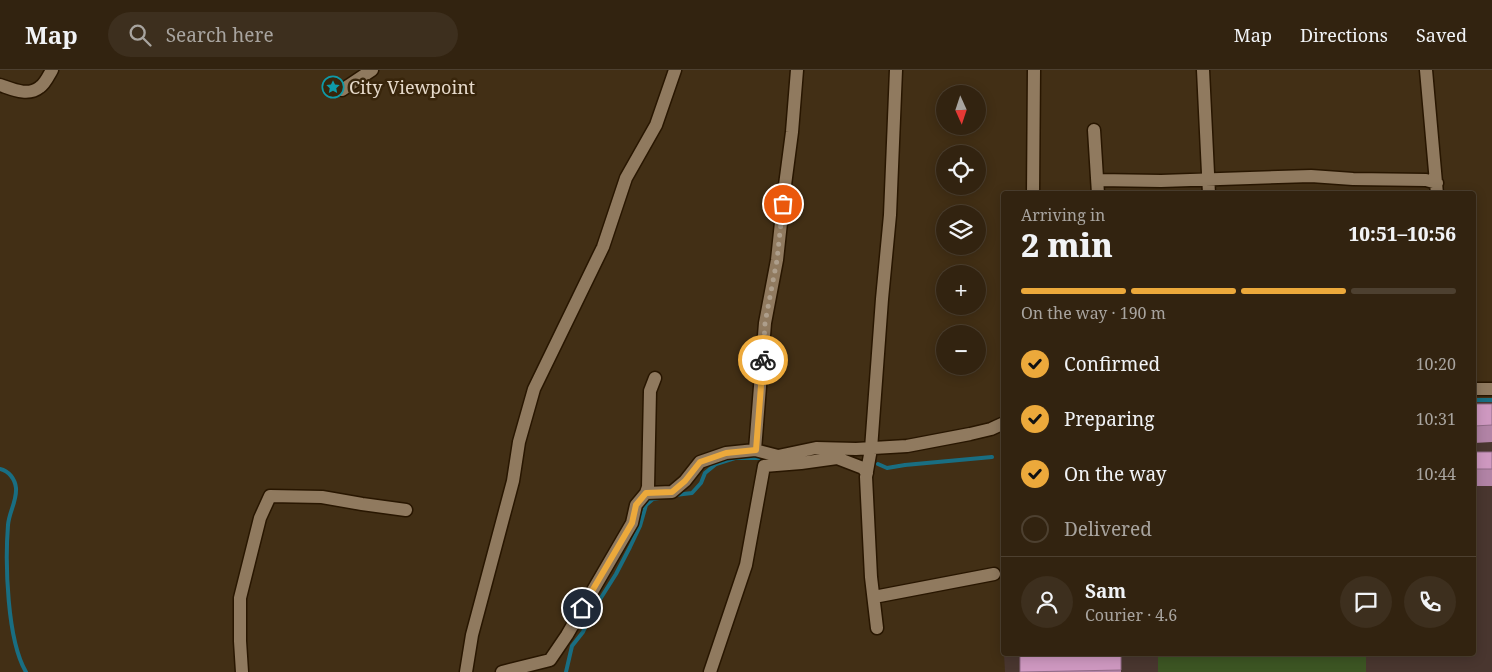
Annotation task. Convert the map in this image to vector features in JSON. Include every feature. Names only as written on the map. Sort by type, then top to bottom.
[{"type":"street","points":[[0,85],[18,91],[29,92],[40,87],[52,70]]},
{"type":"street","points":[[342,90],[372,70]]},
{"type":"street","points":[[466,672],[472,634],[513,481],[519,442],[534,389],[603,247],[626,178],[656,125],[675,70]]},
{"type":"street","points":[[756,450],[765,323],[777,260],[792,132],[797,70]]},
{"type":"street","points":[[877,628],[867,473],[871,449],[890,215],[896,70]]},
{"type":"street","points":[[1033,191],[1034,70]]},
{"type":"street","points":[[1203,70],[1209,191]]},
{"type":"street","points":[[1426,70],[1437,188]]},
{"type":"street","points":[[1094,130],[1098,191]]},
{"type":"street","points":[[1098,180],[1161,181],[1311,176],[1426,180],[1437,188]]},
{"type":"street","points":[[502,672],[550,660],[567,635],[632,523],[636,505],[646,493],[650,391],[655,378]]},
{"type":"street","points":[[1476,389],[1492,389]]},
{"type":"street","points":[[646,493],[672,492],[685,481],[700,462],[726,453],[756,450],[778,456],[816,448],[871,449],[907,446],[984,430],[1001,424]]},
{"type":"street","points":[[710,672],[746,565],[764,466],[837,458],[863,468],[867,473]]},
{"type":"street","points":[[242,672],[240,598],[260,518],[270,496],[322,497],[406,510]]},
{"type":"street","points":[[874,597],[994,574]]},
{"type":"shaded area","points":[[1492,401],[1492,672],[1005,672],[1004,656],[1476,656],[1476,402]]},
{"type":"green space","points":[[1158,656],[1366,656],[1366,672],[1158,672]]},
{"type":"building","points":[[1476,404],[1492,404],[1492,425],[1476,426]]},
{"type":"building","points":[[1476,452],[1492,452],[1492,469],[1476,469]]},
{"type":"building","points":[[1020,656],[1121,656],[1121,670],[1020,672]]},
{"type":"waterway","points":[[1476,400],[1492,400]]},
{"type":"waterway","points":[[878,464],[887,468],[992,457]]},
{"type":"waterway","points":[[675,495],[692,493],[701,483],[705,473],[716,464],[735,458],[762,458]]},
{"type":"waterway","points":[[0,469],[11,476],[16,488],[8,525],[7,580],[15,641],[26,672]]},
{"type":"waterway","points":[[566,672],[572,646],[583,632],[592,612],[616,574],[640,526],[646,505],[653,499],[659,498]]},
{"type":"way so far","points":[[763,360],[765,323],[777,260],[783,204]]},
{"type":"place","name":"City Viewpoint","points":[[333,87]]},
{"type":"route","points":[[582,608],[632,523],[636,505],[646,493],[672,492],[685,481],[700,462],[726,453],[756,450],[763,360]]}]
